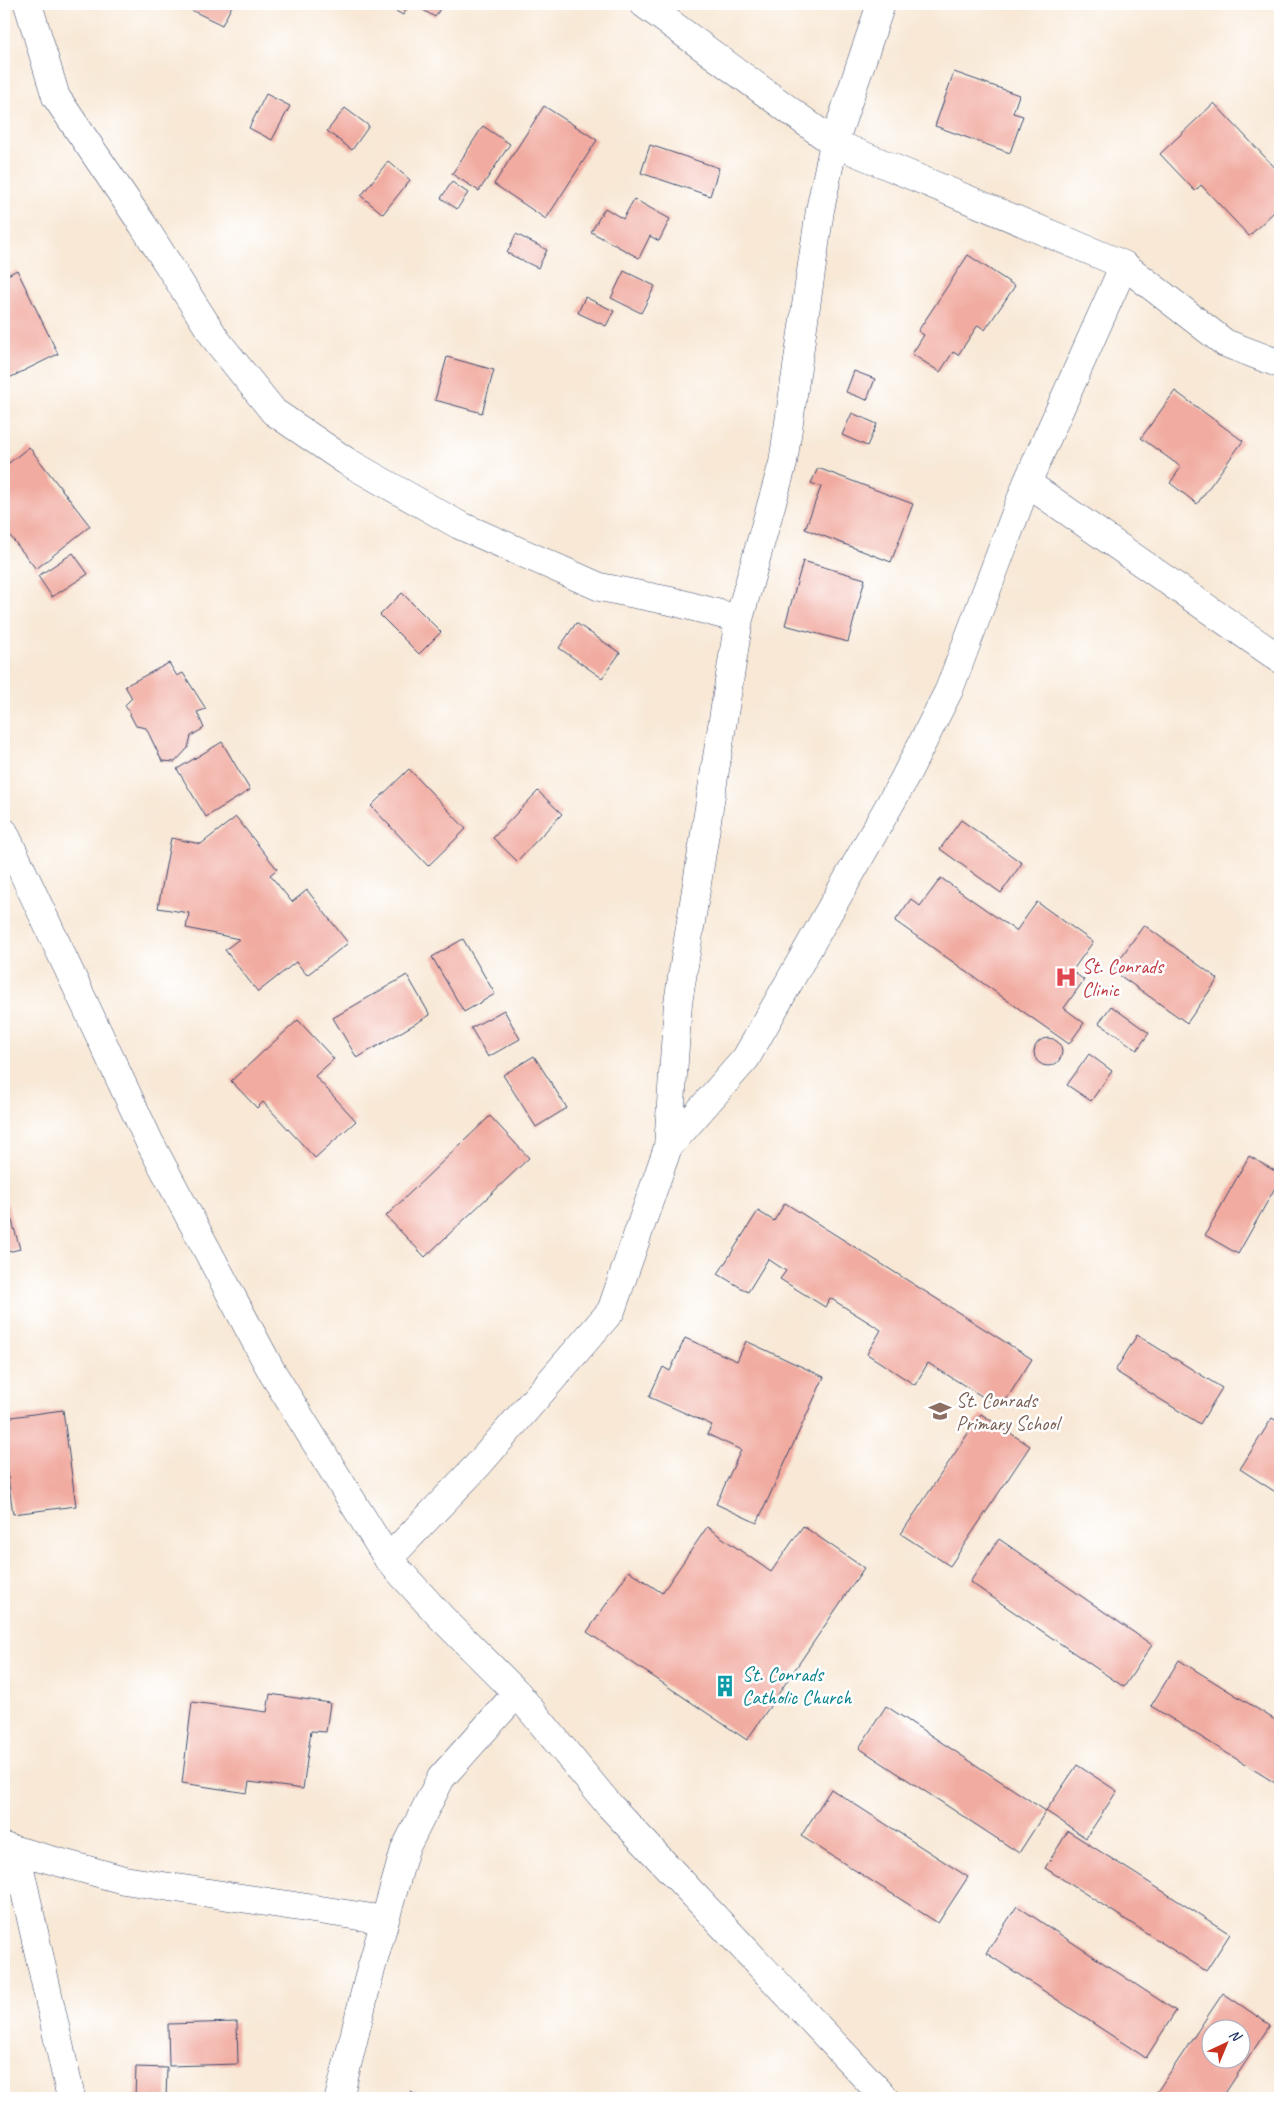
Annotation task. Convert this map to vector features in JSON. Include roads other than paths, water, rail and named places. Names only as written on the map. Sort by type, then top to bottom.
[{"type":"street","points":[[28,4],[56,97],[143,224],[217,341],[274,412],[346,461],[459,525],[600,587],[675,602],[739,619]]},
{"type":"street","points":[[644,4],[834,143],[1124,265],[1225,343],[1280,364]]},
{"type":"street","points":[[388,1559],[478,1465],[611,1311],[668,1146],[678,1003],[739,619],[783,463],[820,210],[834,143],[881,4]]},
{"type":"street","points":[[668,1146],[746,1058],[903,781],[949,690],[1026,483],[1124,265]]},
{"type":"street","points":[[1026,483],[1280,659]]},
{"type":"street","points":[[4,832],[149,1142],[272,1372],[388,1559],[441,1617],[517,1693],[610,1806],[885,2098]]},
{"type":"street","points":[[340,2098],[368,1980],[405,1849],[441,1778],[517,1693]]},
{"type":"street","points":[[71,2098],[10,1849],[124,1880],[385,1920]]},
{"type":"place","name":"St. Conrads Clinic","points":[[1066,977]]},
{"type":"place","name":"St. Conrads Primary School","points":[[940,1411]]},
{"type":"place","name":"St. Conrads Catholic Church","points":[[725,1686]]}]
